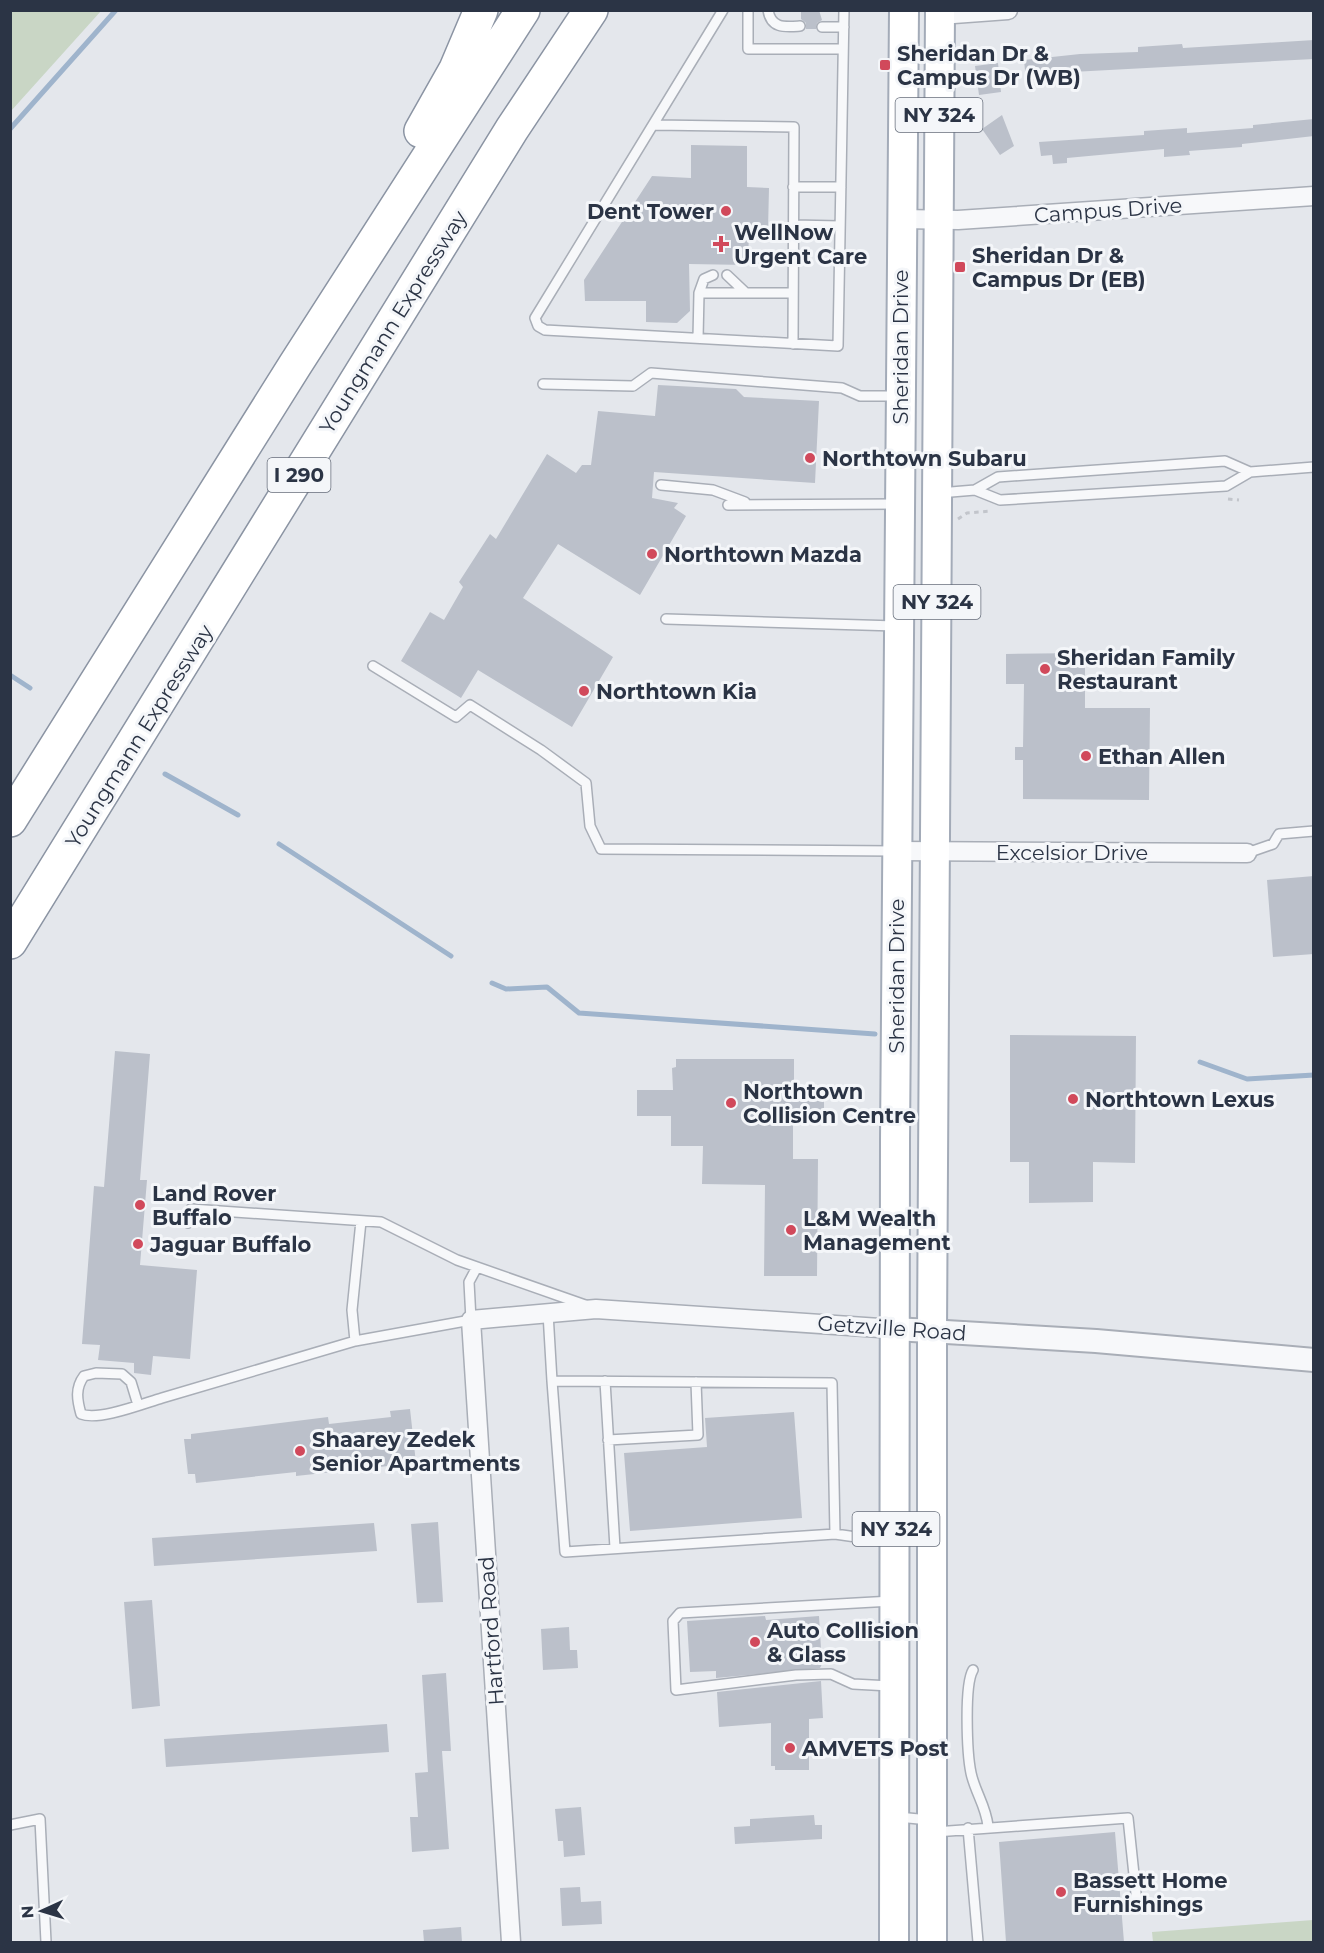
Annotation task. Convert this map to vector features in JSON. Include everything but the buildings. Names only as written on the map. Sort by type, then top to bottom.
[{"type":"highway","points":[[295,365],[456,69],[481,10]]},
{"type":"highway","name":"I 290","points":[[10,820],[295,365],[523,10]]},
{"type":"highway","name":"Youngmann Expressway","points":[[10,942],[506,140],[591,10]]},
{"type":"highway","points":[[10,964],[31,911]]},
{"type":"main road","name":"Sheridan Drive","points":[[894,1942],[897,851],[904,10]]},
{"type":"main road","name":"Sheridan Drive","points":[[932,1942],[932,1331],[940,13]]},
{"type":"street","points":[[940,13],[1008,10]]},
{"type":"street","name":"Campus Drive","points":[[902,219],[939,220],[1314,196]]},
{"type":"street","name":"Excelsior Drive","points":[[897,851],[1247,853]]},
{"type":"street","name":"Getzville Road","points":[[471,1320],[548,1311],[596,1309],[932,1331],[1314,1360]]},
{"type":"street","name":"Hartford Road","points":[[471,1320],[511,1942]]},
{"type":"lane","points":[[723,10],[535,318],[538,326],[546,330],[838,346],[844,10]]},
{"type":"lane","points":[[748,10],[747,49],[843,49]]},
{"type":"lane","points":[[768,10],[771,20],[776,25],[800,26]]},
{"type":"lane","points":[[822,27],[844,27]]},
{"type":"lane","points":[[653,125],[794,127],[792,344]]},
{"type":"lane","points":[[793,187],[841,187]]},
{"type":"lane","points":[[793,225],[840,226]]},
{"type":"lane","points":[[698,339],[699,293],[704,279],[713,275]]},
{"type":"lane","points":[[727,275],[746,293]]},
{"type":"lane","points":[[699,293],[793,293]]},
{"type":"lane","points":[[543,384],[633,386],[651,373],[842,388],[860,396],[900,396]]},
{"type":"lane","points":[[937,493],[975,490],[998,477],[1168,465],[1225,462],[1251,472]]},
{"type":"lane","points":[[975,490],[1000,500],[1226,486],[1251,472],[1314,467]]},
{"type":"lane","points":[[661,485],[714,490],[750,504]]},
{"type":"lane","points":[[728,505],[899,504]]},
{"type":"lane","points":[[666,619],[899,626]]},
{"type":"lane","points":[[373,666],[456,717],[471,705],[542,750],[586,783],[590,826],[600,849],[897,851]]},
{"type":"lane","points":[[1247,853],[1273,844],[1279,834],[1314,831]]},
{"type":"lane","points":[[188,1222],[191,1209],[381,1222],[457,1260],[596,1309]]},
{"type":"lane","points":[[355,1341],[352,1310],[361,1221]]},
{"type":"lane","points":[[138,1405],[131,1382],[122,1374],[96,1373],[84,1376],[78,1384],[77,1402],[81,1414],[90,1417],[138,1405],[355,1341],[471,1320],[469,1282],[477,1267]]},
{"type":"lane","points":[[548,1311],[565,1552],[835,1534],[896,1542]]},
{"type":"lane","points":[[552,1381],[832,1383],[835,1534]]},
{"type":"lane","points":[[605,1381],[615,1548]]},
{"type":"lane","points":[[608,1440],[698,1435],[696,1382]]},
{"type":"lane","points":[[896,1601],[680,1613],[673,1621],[676,1690],[796,1675],[831,1674],[853,1684],[896,1686]]},
{"type":"lane","points":[[974,1671],[968,1684],[970,1770],[986,1808],[988,1826]]},
{"type":"lane","points":[[895,1816],[932,1826],[968,1828],[1128,1818],[1137,1904]]},
{"type":"lane","points":[[10,1825],[40,1819],[46,1942]]},
{"type":"lane","points":[[968,1828],[978,1942]]},
{"type":"path","points":[[955,522],[967,513],[999,511]]},
{"type":"green space","points":[[10,11],[101,11],[11,111]]},
{"type":"green space","points":[[1313,1920],[1313,1942],[1153,1942],[1152,1932]]},
{"type":"waterway","points":[[10,129],[116,10]]},
{"type":"waterway","points":[[10,675],[30,688]]},
{"type":"waterway","points":[[165,774],[238,815]]},
{"type":"waterway","points":[[279,844],[451,956]]},
{"type":"waterway","points":[[492,983],[506,989],[547,987],[579,1013],[875,1034]]},
{"type":"waterway","points":[[1200,1062],[1247,1079],[1314,1075]]},
{"type":"place","name":"Sheridan Dr & Campus Dr (WB)","points":[[885,65]]},
{"type":"place","name":"Dent Tower","points":[[726,211]]},
{"type":"place","name":"WellNow Urgent Care","points":[[721,244]]},
{"type":"place","name":"Sheridan Dr & Campus Dr (EB)","points":[[960,267]]},
{"type":"place","name":"Northtown Subaru","points":[[810,458]]},
{"type":"place","name":"Northtown Mazda","points":[[652,554]]},
{"type":"place","name":"Sheridan Family Restaurant","points":[[1045,669]]},
{"type":"place","name":"Northtown Kia","points":[[584,691]]},
{"type":"place","name":"Ethan Allen","points":[[1086,756]]},
{"type":"place","name":"Northtown Lexus","points":[[1073,1099]]},
{"type":"place","name":"Northtown Collision Centre","points":[[731,1103]]},
{"type":"place","name":"Land Rover Buffalo","points":[[140,1205]]},
{"type":"place","name":"L&M Wealth Management","points":[[791,1230]]},
{"type":"place","name":"Jaguar Buffalo","points":[[138,1244]]},
{"type":"place","name":"Shaarey Zedek Senior Apartments","points":[[300,1451]]},
{"type":"place","name":"Auto Collision & Glass","points":[[755,1642]]},
{"type":"place","name":"AMVETS Post","points":[[790,1748]]},
{"type":"place","name":"Bassett Home Furnishings","points":[[1061,1892]]}]
